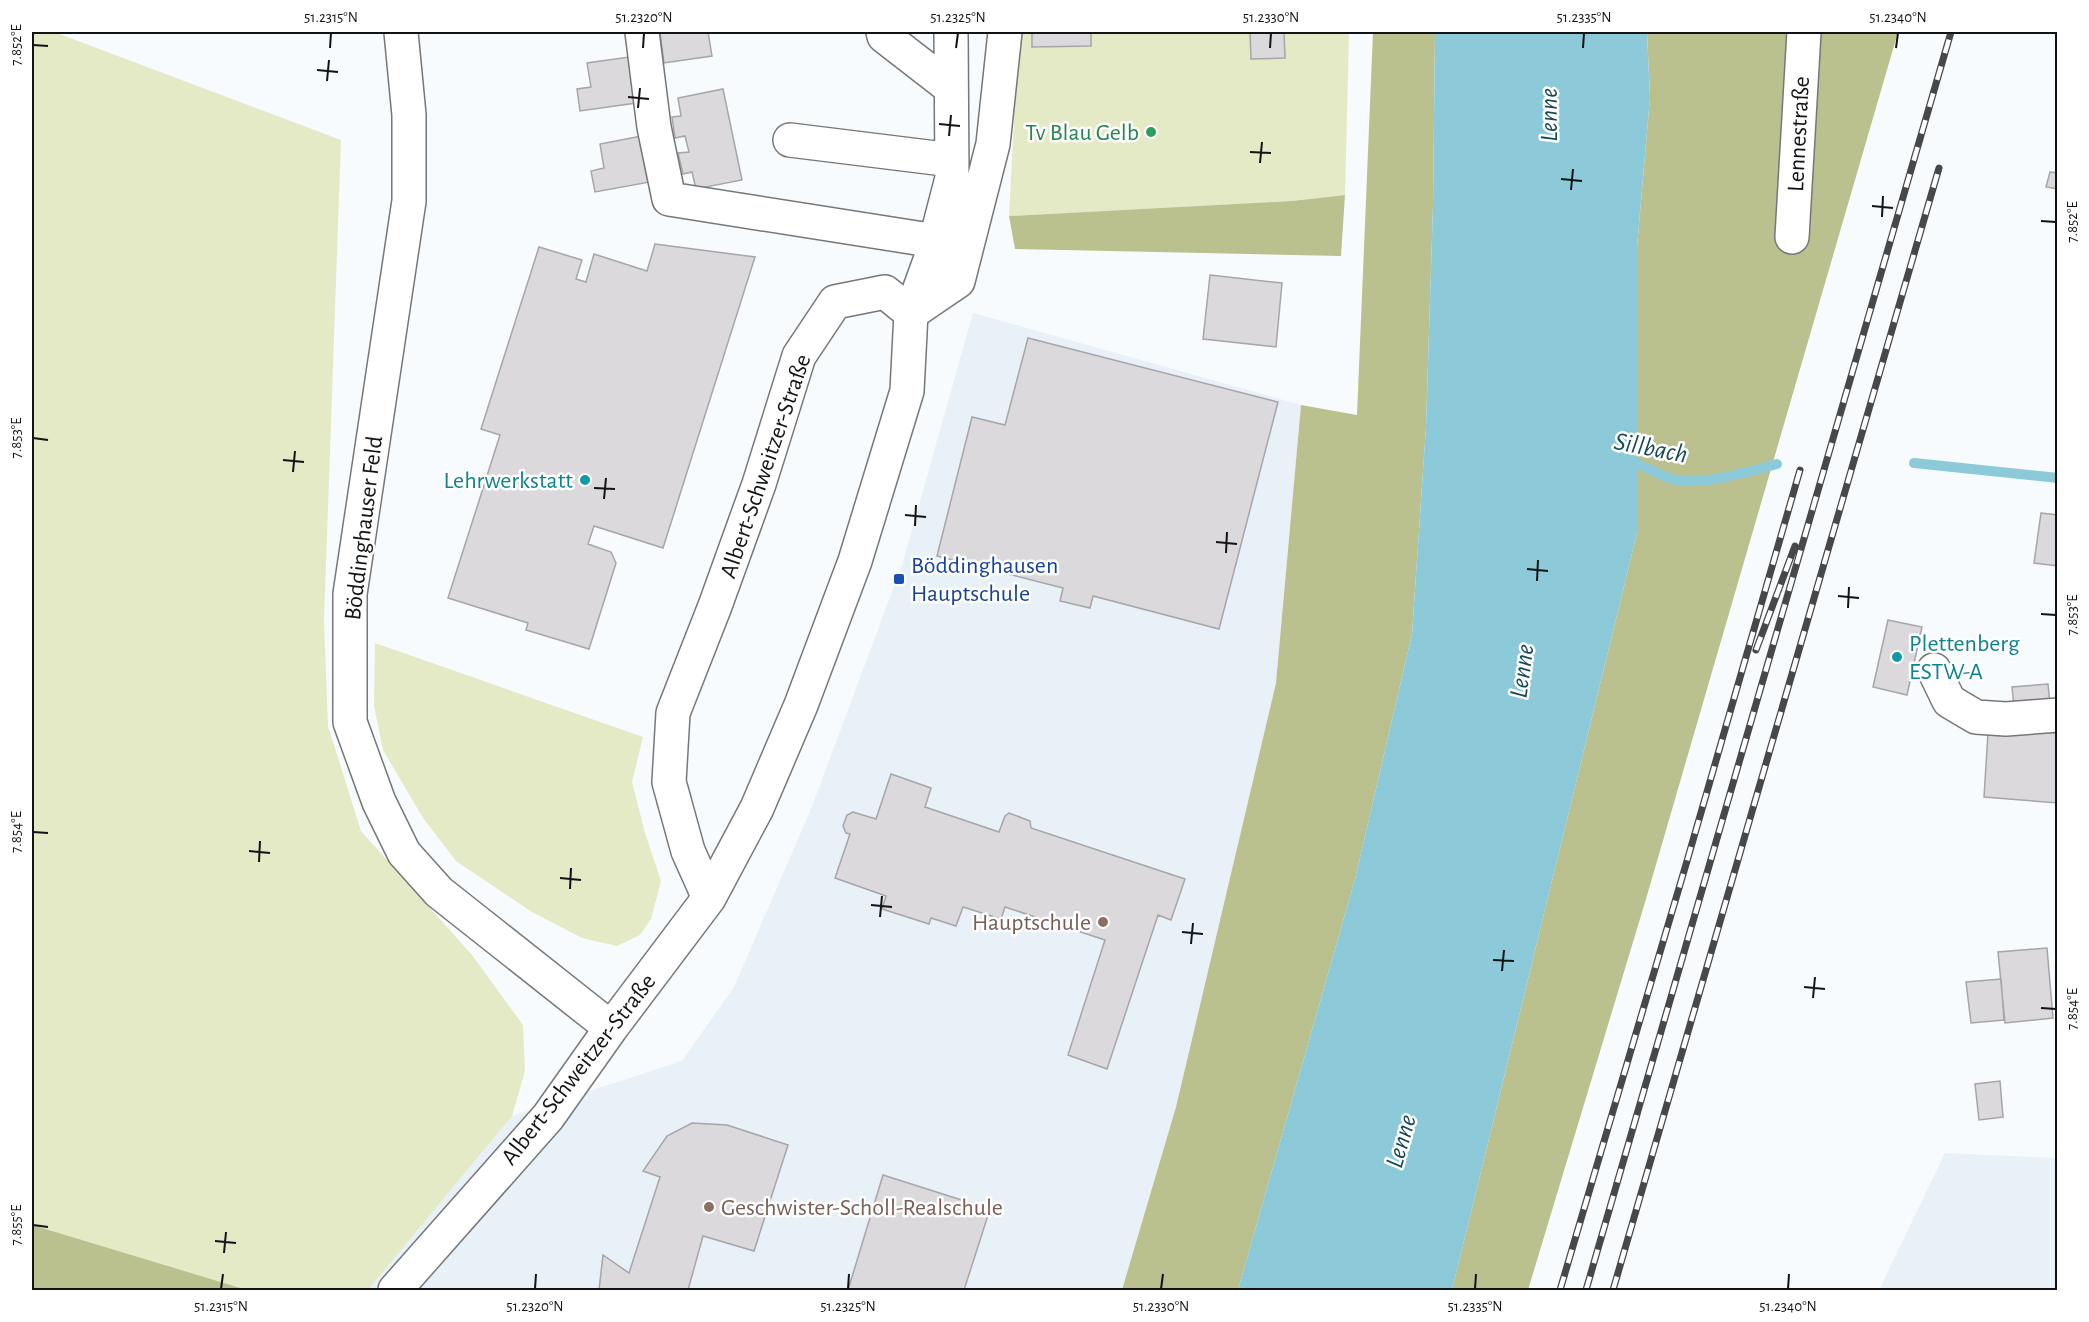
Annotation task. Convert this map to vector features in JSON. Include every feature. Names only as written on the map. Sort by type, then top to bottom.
[{"type":"street","name":"Böddinghauser Feld","points":[[401,32],[409,115],[409,201],[350,594],[350,722],[379,802],[404,853],[439,892],[611,1028]]},
{"type":"street","points":[[642,32],[654,127],[669,200],[936,241]]},
{"type":"street","points":[[883,32],[884,36],[951,88]]},
{"type":"street","points":[[911,313],[936,241],[952,178],[951,32]]},
{"type":"street","points":[[911,313],[958,281],[993,144],[1005,32]]},
{"type":"street","name":"Lennestraße","points":[[1792,237],[1804,32]]},
{"type":"street","points":[[790,140],[952,160]]},
{"type":"street","name":"Albert-Schweitzer-Straße","points":[[395,1290],[548,1117],[611,1028],[709,898],[762,798],[801,705],[855,561],[907,391],[911,313],[885,292],[835,302],[799,356],[755,495],[673,713],[669,782],[688,851],[709,898]]},
{"type":"street","points":[[1934,670],[1949,700],[1976,717],[2006,719],[2058,715]]},
{"type":"shaded area","points":[[973,313],[1301,405],[1276,683],[1176,1107],[1122,1290],[368,1290],[512,1116],[682,1061],[734,987],[811,809],[902,565]]},
{"type":"shaded area","points":[[1945,1153],[2057,1158],[2057,1290],[1879,1290]]},
{"type":"green space","points":[[32,32],[54,32],[341,140],[324,621],[328,726],[361,831],[472,955],[523,1025],[525,1071],[512,1116],[368,1290],[32,1290]]},
{"type":"green space","name":"Tv Blau Gelb","points":[[1016,32],[1349,32],[1345,195],[1292,201],[1009,216],[1017,62]]},
{"type":"green space","points":[[1373,32],[1435,32],[1433,205],[1426,426],[1412,634],[1355,879],[1238,1290],[1122,1290],[1176,1107],[1276,683],[1301,405],[1357,415]]},
{"type":"green space","points":[[1647,32],[1898,32],[1646,899],[1528,1290],[1452,1290],[1637,533],[1637,247],[1650,97]]},
{"type":"green space","points":[[1345,195],[1341,256],[1015,249],[1009,216],[1292,201]]},
{"type":"green space","points":[[375,643],[643,737],[632,782],[645,833],[661,881],[651,919],[640,935],[617,946],[582,938],[532,912],[456,861],[423,818],[383,750],[374,706]]},
{"type":"green space","points":[[32,1225],[247,1290],[32,1290]]},
{"type":"water","name":"Lenne","points":[[1435,32],[1647,32],[1650,97],[1637,247],[1637,533],[1452,1290],[1238,1290],[1355,879],[1412,634],[1426,426],[1433,205]]},
{"type":"building","points":[[660,32],[708,32],[712,56],[664,63]]},
{"type":"building","points":[[1032,32],[1091,32],[1091,46],[1032,47]]},
{"type":"building","points":[[1250,32],[1284,32],[1285,58],[1251,59]]},
{"type":"building","points":[[629,57],[636,103],[580,111],[577,89],[591,87],[587,63]]},
{"type":"building","points":[[723,89],[742,180],[696,189],[692,172],[683,174],[678,153],[689,152],[685,136],[675,138],[672,117],[681,116],[678,98]]},
{"type":"building","points":[[642,136],[650,182],[595,192],[591,171],[604,168],[600,144]]},
{"type":"building","points":[[2050,172],[2058,173],[2058,189],[2046,187]]},
{"type":"building","name":"Lehrwerkstatt","points":[[655,244],[755,257],[663,548],[594,526],[588,544],[611,552],[616,563],[589,649],[526,630],[528,623],[448,598],[500,435],[481,429],[539,247],[582,260],[576,279],[586,282],[594,254],[647,271]]},
{"type":"building","points":[[1210,275],[1282,283],[1276,347],[1203,339]]},
{"type":"building","points":[[1028,338],[1278,402],[1219,629],[1093,596],[1090,608],[1060,601],[1063,588],[937,556],[972,417],[1005,425]]},
{"type":"building","points":[[2041,513],[2058,515],[2058,566],[2034,563]]},
{"type":"building","name":"Plettenberg ESTW-A","points":[[1888,620],[1922,627],[1907,695],[1873,687]]},
{"type":"building","points":[[2048,684],[2050,705],[2014,707],[2012,687]]},
{"type":"building","points":[[2021,731],[2058,733],[2058,803],[1984,797],[1988,733],[2021,735]]},
{"type":"building","name":"Hauptschule","points":[[891,774],[931,788],[925,807],[999,832],[1005,816],[1009,813],[1030,821],[1031,828],[1185,879],[1171,920],[1158,915],[1107,1069],[1068,1055],[1105,940],[1005,907],[1001,919],[963,907],[956,926],[931,918],[929,924],[882,909],[886,896],[835,878],[850,834],[846,833],[843,826],[847,815],[853,812],[876,819]]},
{"type":"building","points":[[2047,948],[2053,1018],[2005,1023],[1998,952]]},
{"type":"building","points":[[2001,979],[2004,1020],[1971,1023],[1966,982]]},
{"type":"building","points":[[2000,1081],[2003,1117],[1979,1120],[1975,1084]]},
{"type":"building","name":"Geschwister-Scholl-Realschule","points":[[692,1123],[727,1125],[788,1145],[754,1251],[703,1236],[688,1290],[599,1290],[603,1255],[629,1273],[660,1177],[643,1171],[667,1136]]},
{"type":"building","name":"Geschwister-Scholl-Realschule","points":[[883,1175],[990,1209],[964,1290],[848,1290]]},
{"type":"waterway","name":"Sillbach","points":[[1624,462],[1683,481],[1710,480],[1777,464]]},
{"type":"waterway","name":"Sillbach","points":[[1914,463],[2058,478]]},
{"type":"railway","points":[[1586,1290],[1951,32]]},
{"type":"railway","points":[[1613,1290],[1939,168]]},
{"type":"railway","points":[[1560,1290],[1800,470]]},
{"type":"railway","points":[[1756,650],[1795,546]]},
{"type":"place","name":"Tv Blau Gelb","points":[[1151,132]]},
{"type":"place","name":"Lehrwerkstatt","points":[[585,480]]},
{"type":"place","name":"Böddinghausen Hauptschule","points":[[899,579]]},
{"type":"place","name":"Plettenberg ESTW-A","points":[[1897,657]]},
{"type":"place","name":"Hauptschule","points":[[1103,922]]},
{"type":"place","name":"Geschwister-Scholl-Realschule","points":[[709,1207]]}]
